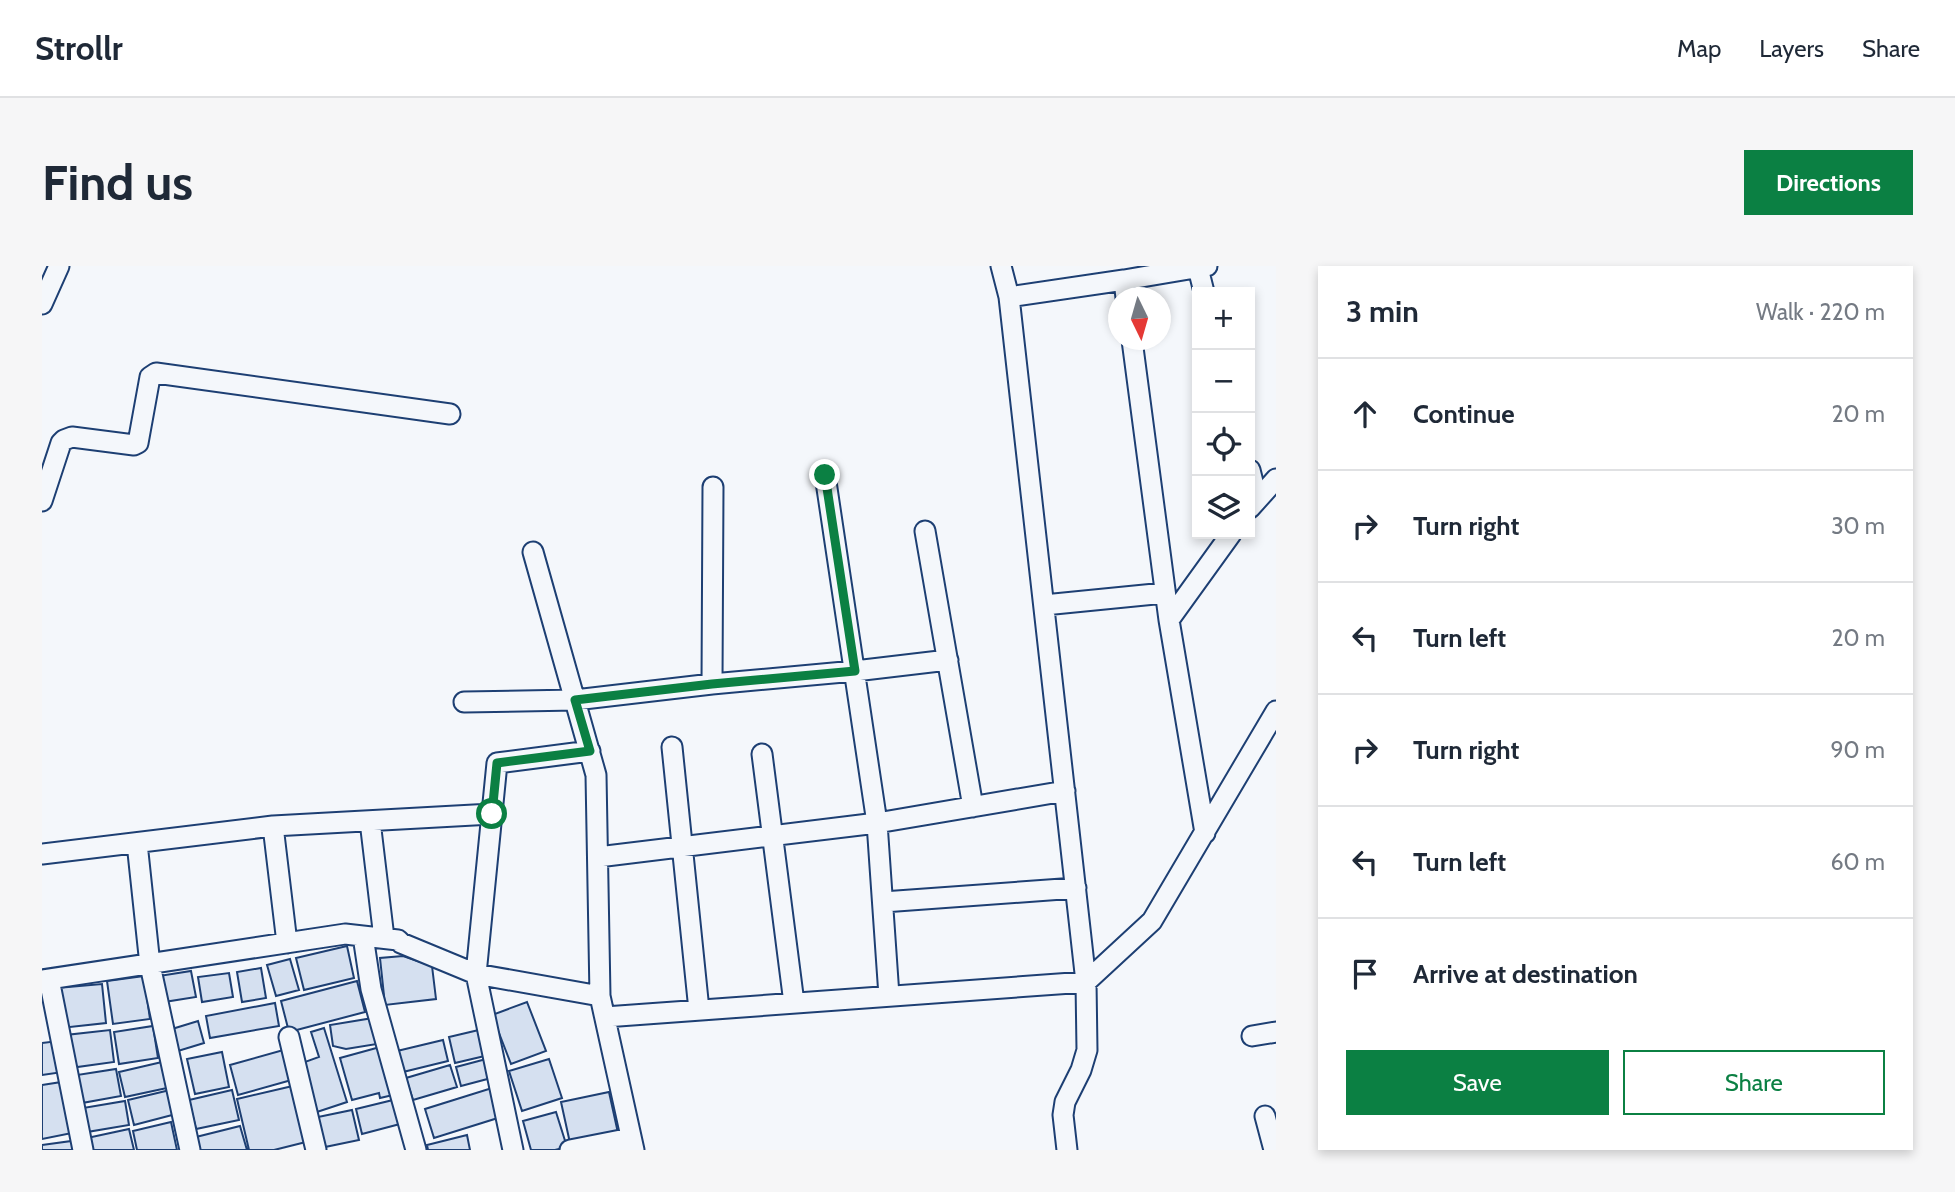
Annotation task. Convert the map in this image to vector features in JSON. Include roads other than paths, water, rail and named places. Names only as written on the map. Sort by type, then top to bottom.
[{"type":"street","points":[[42,304],[46,283],[59,266]]},
{"type":"street","points":[[1001,266],[1009,297],[1086,982],[1087,1050],[1065,1102],[1063,1115],[1067,1150]]},
{"type":"street","points":[[1132,287],[1202,267],[1204,287]]},
{"type":"street","points":[[1009,297],[1108,290]]},
{"type":"street","points":[[1133,350],[1169,620],[1205,832]]},
{"type":"street","points":[[42,501],[64,440],[72,437],[134,445],[138,443],[150,377],[156,373],[450,414]]},
{"type":"street","points":[[825,475],[877,823],[889,996]]},
{"type":"street","points":[[1255,501],[1276,479]]},
{"type":"street","points":[[712,684],[713,487]]},
{"type":"street","points":[[925,531],[973,807]]},
{"type":"street","points":[[1169,620],[1227,539]]},
{"type":"street","points":[[533,552],[596,775],[600,996],[633,1144],[570,1150]]},
{"type":"street","points":[[1044,605],[1165,593]]},
{"type":"street","points":[[464,702],[575,700],[948,660]]},
{"type":"street","points":[[605,1017],[1086,982],[1152,920],[1276,711]]},
{"type":"street","points":[[672,747],[699,1010]]},
{"type":"street","points":[[513,1150],[476,974],[497,763],[590,751]]},
{"type":"street","points":[[762,754],[794,1003]]},
{"type":"street","points":[[597,857],[877,823],[1065,791]]},
{"type":"street","points":[[42,854],[274,826],[492,814]]},
{"type":"street","points":[[370,821],[384,938]]},
{"type":"street","points":[[274,826],[287,943]]},
{"type":"street","points":[[136,843],[150,965],[191,1150]]},
{"type":"street","points":[[883,902],[1076,888]]},
{"type":"street","points":[[83,1150],[46,980],[345,934],[398,940],[476,974],[600,996]]},
{"type":"street","points":[[363,936],[372,989],[416,1150]]},
{"type":"street","points":[[1252,1036],[1276,1032]]},
{"type":"street","points":[[289,1037],[316,1150]]},
{"type":"street","points":[[1265,1116],[1274,1150]]}]
